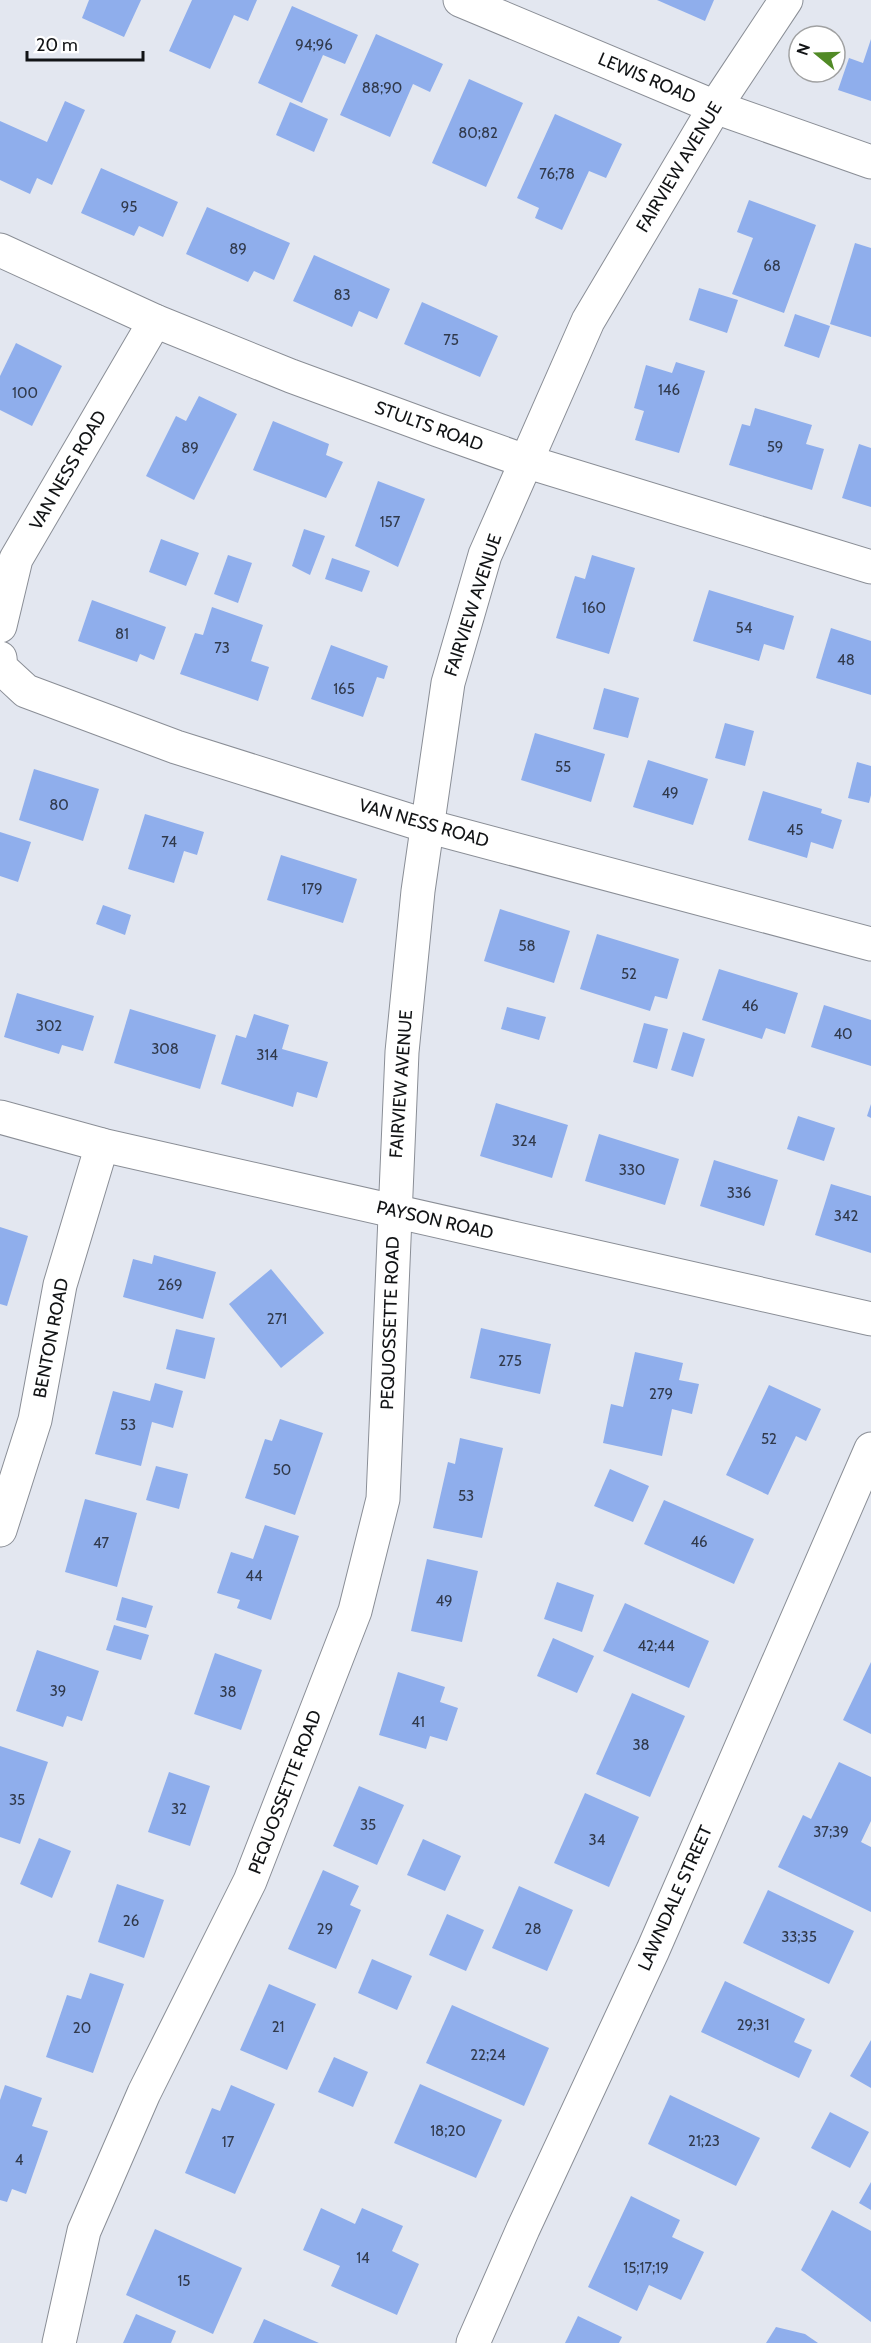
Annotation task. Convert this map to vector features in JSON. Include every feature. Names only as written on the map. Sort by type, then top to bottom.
[{"type":"street","name":"LEWIS ROAD","points":[[460,0],[715,107],[871,162]]},
{"type":"street","name":"FAIRVIEW AVENUE","points":[[394,1211],[402,1052],[427,826],[448,682],[485,555],[528,462],[588,321],[715,107],[786,0]]},
{"type":"street","name":"STULTS ROAD","points":[[0,250],[155,321],[291,376],[528,462],[871,567]]},
{"type":"street","name":"VAN NESS ROAD","points":[[0,626],[16,559],[155,321]]},
{"type":"street","name":"VAN NESS ROAD","points":[[0,658],[1,668],[26,691],[176,747],[427,826],[871,944]]},
{"type":"street","name":"PAYSON ROAD","points":[[0,1117],[102,1145],[871,1319]]},
{"type":"street","name":"BENTON ROAD","points":[[1,1526],[34,1420],[60,1285],[102,1145]]},
{"type":"street","name":"PEQUOSSETTE ROAD","points":[[59,2343],[84,2231],[144,2093],[250,1881],[354,1611],[383,1499],[394,1211]]},
{"type":"street","name":"LAWNDALE STREET","points":[[472,2343],[653,1950],[871,1449]]},
{"type":"building","points":[[89,0],[141,0],[124,37],[82,18]]},
{"type":"building","points":[[192,0],[257,0],[248,21],[234,15],[210,69],[169,51]]},
{"type":"building","points":[[657,0],[714,0],[705,21]]},
{"type":"building","points":[[292,6],[358,35],[345,64],[323,55],[302,103],[258,83]]},
{"type":"building","points":[[376,34],[443,64],[430,92],[413,84],[390,137],[340,115]]},
{"type":"building","points":[[871,39],[871,101],[838,90],[840,84],[847,84],[849,58],[863,63]]},
{"type":"building","points":[[469,79],[523,103],[486,187],[432,163]]},
{"type":"building","points":[[65,101],[85,110],[52,185],[37,178],[30,194],[0,180],[0,121],[47,142]]},
{"type":"building","points":[[290,102],[328,119],[314,152],[276,135]]},
{"type":"building","points":[[555,114],[622,144],[606,178],[589,171],[562,230],[535,218],[539,208],[517,198]]},
{"type":"building","points":[[101,168],[178,202],[163,237],[139,226],[134,236],[81,213]]},
{"type":"building","points":[[749,200],[816,225],[784,313],[732,294],[753,238],[737,232]]},
{"type":"building","points":[[207,207],[290,243],[274,280],[254,271],[248,282],[186,254]]},
{"type":"building","points":[[855,243],[871,248],[871,337],[830,324]]},
{"type":"building","points":[[314,255],[390,289],[377,319],[359,311],[352,327],[293,301]]},
{"type":"building","points":[[699,288],[738,300],[727,333],[689,320]]},
{"type":"building","points":[[422,302],[498,336],[480,377],[404,344]]},
{"type":"building","points":[[795,314],[830,326],[819,358],[784,346]]},
{"type":"building","points":[[16,343],[62,366],[32,426],[0,410],[0,376]]},
{"type":"building","points":[[676,362],[705,371],[679,453],[635,440],[644,411],[634,408],[646,365],[672,373]]},
{"type":"building","points":[[199,396],[237,414],[194,500],[146,476],[176,416],[186,421]]},
{"type":"building","points":[[755,408],[812,425],[806,444],[824,449],[812,490],[729,465],[742,424],[750,426]]},
{"type":"building","points":[[273,421],[329,444],[326,455],[343,462],[326,498],[253,470]]},
{"type":"building","points":[[859,444],[871,448],[871,507],[842,498]]},
{"type":"building","points":[[378,481],[425,499],[398,567],[355,546]]},
{"type":"building","points":[[304,529],[325,536],[310,575],[292,566]]},
{"type":"building","points":[[161,539],[199,553],[186,586],[149,572]]},
{"type":"building","points":[[228,555],[252,563],[238,603],[214,594]]},
{"type":"building","points":[[592,555],[635,568],[609,654],[556,638],[575,576],[585,579]]},
{"type":"building","points":[[332,558],[370,571],[362,592],[325,579]]},
{"type":"building","points":[[709,590],[794,616],[784,650],[764,644],[759,661],[693,641]]},
{"type":"building","points":[[92,600],[166,627],[154,660],[140,654],[137,662],[78,641]]},
{"type":"building","points":[[212,607],[263,625],[251,661],[269,667],[258,701],[180,674],[195,633],[203,635]]},
{"type":"building","points":[[831,628],[871,641],[871,695],[816,678]]},
{"type":"building","points":[[331,645],[388,666],[384,679],[377,677],[363,717],[311,699]]},
{"type":"building","points":[[604,688],[639,698],[628,738],[593,729]]},
{"type":"building","points":[[725,723],[754,731],[745,766],[715,758]]},
{"type":"building","points":[[535,733],[605,754],[591,802],[521,780]]},
{"type":"building","points":[[648,760],[708,779],[693,825],[633,807]]},
{"type":"building","points":[[857,762],[871,766],[869,803],[848,798]]},
{"type":"building","points":[[34,769],[99,789],[83,841],[19,820]]},
{"type":"building","points":[[763,791],[822,809],[821,813],[842,820],[833,849],[811,842],[807,858],[748,840]]},
{"type":"building","points":[[145,814],[204,832],[197,855],[184,851],[174,883],[128,869]]},
{"type":"building","points":[[0,832],[31,842],[18,882],[0,876]]},
{"type":"building","points":[[281,855],[357,879],[343,923],[267,900]]},
{"type":"building","points":[[103,905],[131,915],[125,935],[96,924]]},
{"type":"building","points":[[500,909],[570,931],[554,983],[484,961]]},
{"type":"building","points":[[597,934],[679,959],[667,999],[655,996],[650,1011],[580,989]]},
{"type":"building","points":[[719,969],[798,993],[785,1034],[766,1028],[762,1039],[702,1020]]},
{"type":"building","points":[[17,993],[94,1016],[83,1051],[62,1045],[59,1054],[4,1037]]},
{"type":"building","points":[[824,1005],[871,1020],[871,1066],[811,1047]]},
{"type":"building","points":[[507,1007],[546,1017],[539,1040],[501,1029]]},
{"type":"building","points":[[130,1009],[216,1035],[200,1089],[114,1063]]},
{"type":"building","points":[[254,1014],[289,1025],[282,1049],[328,1062],[317,1098],[297,1092],[293,1107],[221,1084],[236,1035],[246,1038]]},
{"type":"building","points":[[644,1023],[668,1029],[657,1069],[633,1062]]},
{"type":"building","points":[[683,1032],[705,1039],[693,1077],[671,1070]]},
{"type":"building","points":[[496,1103],[568,1125],[552,1178],[480,1156]]},
{"type":"building","points":[[871,1104],[871,1118],[867,1116]]},
{"type":"building","points":[[798,1116],[835,1128],[824,1161],[787,1149]]},
{"type":"building","points":[[599,1134],[679,1159],[665,1205],[585,1181]]},
{"type":"building","points":[[714,1160],[778,1180],[764,1226],[700,1206]]},
{"type":"building","points":[[831,1184],[871,1196],[871,1253],[815,1235]]},
{"type":"building","points":[[0,1227],[28,1236],[7,1306],[0,1304]]},
{"type":"building","points":[[154,1255],[216,1272],[203,1319],[123,1297],[133,1259],[152,1264]]},
{"type":"building","points":[[271,1269],[324,1333],[281,1368],[229,1304]]},
{"type":"building","points":[[481,1328],[551,1344],[540,1394],[470,1378]]},
{"type":"building","points":[[176,1329],[215,1338],[205,1379],[166,1369]]},
{"type":"building","points":[[635,1352],[683,1363],[679,1380],[699,1384],[692,1414],[672,1409],[662,1456],[603,1443],[611,1404],[623,1407]]},
{"type":"building","points":[[155,1383],[183,1391],[173,1428],[152,1422],[141,1466],[95,1454],[113,1391],[150,1401]]},
{"type":"building","points":[[769,1385],[821,1409],[806,1441],[796,1436],[768,1495],[726,1475]]},
{"type":"building","points":[[280,1419],[323,1433],[295,1515],[245,1498],[265,1439],[272,1441]]},
{"type":"building","points":[[460,1438],[503,1448],[482,1538],[433,1528],[448,1462],[455,1464]]},
{"type":"building","points":[[156,1466],[188,1474],[179,1509],[146,1500]]},
{"type":"building","points":[[610,1469],[649,1486],[633,1522],[594,1506]]},
{"type":"building","points":[[85,1499],[137,1513],[117,1587],[65,1572]]},
{"type":"building","points":[[664,1500],[754,1539],[734,1584],[644,1544]]},
{"type":"building","points":[[265,1525],[299,1536],[271,1620],[237,1608],[240,1600],[217,1593],[231,1552],[253,1559]]},
{"type":"building","points":[[427,1559],[478,1571],[462,1642],[411,1631]]},
{"type":"building","points":[[557,1582],[594,1595],[582,1632],[544,1619]]},
{"type":"building","points":[[122,1597],[153,1606],[146,1628],[116,1620]]},
{"type":"building","points":[[625,1603],[709,1641],[689,1688],[603,1651]]},
{"type":"building","points":[[114,1625],[149,1635],[141,1660],[106,1650]]},
{"type":"building","points":[[553,1638],[594,1656],[577,1693],[537,1676]]},
{"type":"building","points":[[37,1650],[99,1671],[82,1721],[67,1716],[63,1727],[16,1711]]},
{"type":"building","points":[[215,1653],[262,1670],[241,1730],[194,1714]]},
{"type":"building","points":[[871,1662],[871,1734],[843,1720]]},
{"type":"building","points":[[398,1672],[445,1687],[440,1702],[458,1708],[447,1741],[430,1736],[426,1749],[379,1735]]},
{"type":"building","points":[[632,1693],[685,1716],[650,1797],[596,1774]]},
{"type":"building","points":[[0,1746],[48,1762],[20,1844],[0,1837]]},
{"type":"building","points":[[839,1762],[871,1777],[871,1821],[861,1842],[871,1847],[871,1912],[778,1867],[803,1815],[811,1819]]},
{"type":"building","points":[[169,1772],[210,1786],[190,1846],[148,1832]]},
{"type":"building","points":[[359,1786],[404,1805],[377,1865],[333,1846]]},
{"type":"building","points":[[585,1793],[639,1817],[609,1887],[554,1863]]},
{"type":"building","points":[[39,1838],[71,1851],[52,1898],[20,1884]]},
{"type":"building","points":[[423,1839],[461,1856],[445,1891],[407,1875]]},
{"type":"building","points":[[323,1870],[359,1886],[350,1905],[361,1910],[336,1969],[288,1949]]},
{"type":"building","points":[[117,1884],[164,1900],[144,1958],[98,1942]]},
{"type":"building","points":[[519,1886],[573,1910],[547,1971],[492,1948]]},
{"type":"building","points":[[768,1890],[854,1931],[829,1984],[743,1943]]},
{"type":"building","points":[[447,1914],[484,1930],[466,1971],[429,1955]]},
{"type":"building","points":[[372,1959],[412,1976],[397,2010],[358,1993]]},
{"type":"building","points":[[90,1973],[124,1984],[93,2073],[46,2057],[67,1995],[81,1999]]},
{"type":"building","points":[[725,1981],[805,2019],[794,2042],[812,2050],[799,2078],[701,2032]]},
{"type":"building","points":[[269,1984],[316,2004],[287,2070],[240,2050]]},
{"type":"building","points":[[452,2005],[549,2048],[524,2106],[426,2063]]},
{"type":"building","points":[[871,2040],[871,2088],[850,2076]]},
{"type":"building","points":[[334,2057],[368,2072],[353,2107],[318,2092]]},
{"type":"building","points":[[420,2084],[502,2120],[476,2178],[394,2143]]},
{"type":"building","points":[[5,2085],[42,2098],[32,2126],[48,2131],[26,2194],[12,2189],[7,2202],[0,2200],[0,2100]]},
{"type":"building","points":[[231,2085],[275,2104],[235,2194],[185,2173],[212,2108],[220,2111]]},
{"type":"building","points":[[670,2095],[760,2138],[736,2186],[648,2144]]},
{"type":"building","points":[[830,2112],[869,2132],[850,2168],[811,2148]]},
{"type":"building","points":[[871,2182],[871,2210],[859,2203]]},
{"type":"building","points":[[631,2196],[680,2220],[672,2237],[704,2252],[681,2300],[649,2285],[637,2311],[588,2287]]},
{"type":"building","points":[[321,2208],[355,2224],[362,2208],[403,2226],[392,2251],[419,2264],[397,2315],[331,2286],[340,2266],[303,2250]]},
{"type":"building","points":[[832,2210],[871,2231],[871,2322],[801,2270]]},
{"type":"building","points":[[155,2229],[242,2268],[213,2334],[126,2295]]},
{"type":"building","points":[[136,2314],[176,2331],[171,2343],[123,2343]]},
{"type":"building","points":[[578,2316],[622,2337],[619,2343],[565,2343]]},
{"type":"building","points":[[264,2319],[319,2343],[253,2343]]},
{"type":"building","points":[[776,2327],[805,2334],[818,2343],[766,2343]]}]
